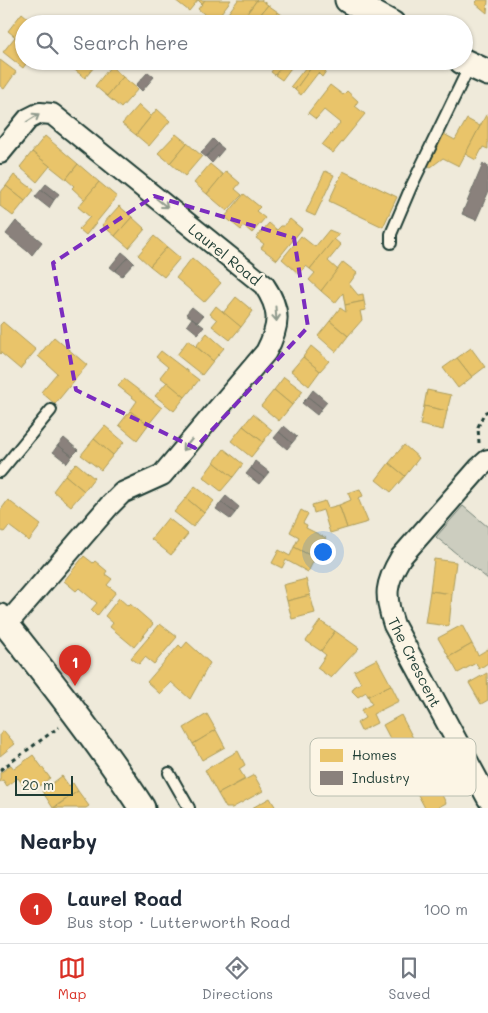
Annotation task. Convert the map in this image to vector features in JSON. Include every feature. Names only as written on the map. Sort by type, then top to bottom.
[{"type":"street","points":[[348,0],[376,15]]},
{"type":"street","name":"Laurel Road","points":[[0,153],[28,118],[40,113],[52,114],[264,285],[274,299],[276,309],[273,338],[266,352],[162,475],[122,493],[3,621]]},
{"type":"street","name":"The Crescent","points":[[455,738],[394,625],[388,608],[386,591],[391,574],[401,557],[487,461]]},
{"type":"street","points":[[3,621],[76,715],[142,808]]},
{"type":"street","name":"The Crescent","points":[[476,777],[488,799]]},
{"type":"lane","points":[[391,243],[391,234],[411,187],[471,70]]},
{"type":"lane","points":[[0,472],[51,410]]},
{"type":"lane","points":[[169,774],[190,808]]},
{"type":"path","points":[[487,461],[479,450],[478,427],[484,413],[488,411]]},
{"type":"path","points":[[0,770],[76,715]]},
{"type":"highlighted area","points":[[154,196],[294,238],[308,327],[195,448],[76,390],[53,263]]},
{"type":"shaded area","points":[[463,506],[488,527],[488,579],[436,537]]},
{"type":"building: Homes","points":[[175,0],[198,0],[189,11]]},
{"type":"building: Homes","points":[[205,0],[231,0],[219,15],[205,15],[198,9]]},
{"type":"building: Homes","points":[[238,0],[257,0],[246,15],[227,15]]},
{"type":"building: Homes","points":[[257,0],[261,0],[268,5],[260,15],[246,15]]},
{"type":"building: Homes","points":[[478,0],[488,0],[487,13],[475,3]]},
{"type":"building: Homes","points":[[268,5],[278,12],[276,15],[260,15]]},
{"type":"building: Homes","points":[[15,22],[15,37],[8,31]]},
{"type":"building: Homes","points":[[15,37],[15,62],[3,52]]},
{"type":"building: Homes","points":[[0,60],[16,72],[4,89],[0,86]]},
{"type":"building: Homes","points":[[75,70],[92,70],[85,78]]},
{"type":"building: Homes","points":[[108,70],[115,70],[123,77],[107,96],[95,86]]},
{"type":"building: Homes","points":[[272,70],[279,70],[275,75],[271,72]]},
{"type":"building: Homes","points":[[279,70],[289,70],[282,80],[275,75]]},
{"type":"building: Homes","points":[[304,70],[309,70],[295,90],[291,86]]},
{"type":"building: Homes","points":[[309,70],[327,70],[322,77],[318,73],[301,95],[295,90]]},
{"type":"building: Homes","points":[[123,77],[138,89],[121,108],[107,96]]},
{"type":"building: Homes","points":[[330,85],[343,95],[347,91],[358,101],[355,106],[365,114],[333,153],[322,145],[340,123],[324,110],[316,119],[308,113]]},
{"type":"building: Homes","points":[[139,105],[151,116],[136,135],[122,124]]},
{"type":"building: Homes","points":[[157,109],[170,121],[149,146],[136,135]]},
{"type":"building: Homes","points":[[486,115],[488,116],[488,149],[483,147],[476,160],[465,154]]},
{"type":"building: Homes","points":[[467,119],[480,126],[459,166],[443,158],[431,167],[425,164],[442,133],[455,140]]},
{"type":"building: Homes","points":[[176,134],[187,143],[170,163],[158,153]]},
{"type":"building: Homes","points":[[45,136],[78,164],[66,179],[32,152]]},
{"type":"building: Homes","points":[[187,143],[202,156],[185,176],[170,163]]},
{"type":"building: Homes","points":[[32,152],[50,166],[37,182],[20,167]]},
{"type":"building: Homes","points":[[78,164],[99,182],[85,200],[72,188],[74,186],[66,179]]},
{"type":"building: Homes","points":[[210,164],[223,175],[207,194],[194,183]]},
{"type":"building: Homes","points":[[226,171],[240,183],[235,189],[242,195],[227,211],[207,194]]},
{"type":"building: Homes","points":[[325,171],[334,175],[315,216],[306,212]]},
{"type":"building: Homes","points":[[343,171],[397,197],[383,227],[329,201]]},
{"type":"building: Homes","points":[[14,175],[34,190],[25,201],[6,186]]},
{"type":"building: Homes","points":[[99,182],[117,197],[86,235],[79,229],[90,217],[78,207]]},
{"type":"building: Homes","points":[[6,186],[25,201],[13,216],[0,206],[0,193]]},
{"type":"building: Homes","points":[[244,194],[260,207],[256,211],[265,218],[252,233],[244,226],[241,230],[225,217]]},
{"type":"building: Homes","points":[[119,206],[132,217],[115,236],[102,225]]},
{"type":"building: Homes","points":[[132,217],[145,229],[129,248],[115,236]]},
{"type":"building: Homes","points":[[290,219],[302,229],[277,260],[261,248],[264,244],[256,238],[269,223],[277,230]]},
{"type":"building: Homes","points":[[329,230],[339,234],[310,269],[306,266],[299,274],[282,259],[301,236],[315,247]]},
{"type":"building: Homes","points":[[154,236],[167,247],[150,266],[138,255]]},
{"type":"building: Homes","points":[[334,239],[341,245],[328,261],[338,270],[321,291],[309,280],[315,273],[310,269]]},
{"type":"building: Homes","points":[[167,247],[180,258],[164,277],[150,266]]},
{"type":"building: Homes","points":[[192,258],[221,283],[204,302],[176,278]]},
{"type":"building: Homes","points":[[343,262],[357,273],[349,284],[358,295],[363,294],[364,301],[345,305],[343,293],[335,303],[321,291]]},
{"type":"building: Homes","points":[[236,297],[253,311],[241,327],[223,313]]},
{"type":"building: Homes","points":[[364,301],[366,310],[360,311],[362,320],[348,336],[330,321],[340,308],[346,312],[345,305]]},
{"type":"building: Homes","points":[[216,306],[241,327],[230,340],[212,326],[217,320],[210,314]]},
{"type":"building: Homes","points":[[330,321],[348,336],[336,352],[318,336]]},
{"type":"building: Homes","points":[[3,322],[36,350],[20,369],[0,354],[0,325]]},
{"type":"building: Homes","points":[[207,333],[224,348],[213,361],[196,346]]},
{"type":"building: Homes","points":[[54,337],[87,365],[55,404],[41,392],[57,373],[38,356]]},
{"type":"building: Homes","points":[[188,340],[213,361],[202,375],[177,355]]},
{"type":"building: Homes","points":[[311,346],[329,361],[320,371],[303,357]]},
{"type":"building: Homes","points":[[471,348],[485,367],[472,377],[457,358]]},
{"type":"building: Homes","points":[[161,351],[199,380],[185,397],[160,377],[168,367],[156,357]]},
{"type":"building: Homes","points":[[303,357],[320,371],[309,386],[291,371]]},
{"type":"building: Homes","points":[[457,358],[472,377],[458,388],[443,368]]},
{"type":"building: Homes","points":[[284,377],[303,391],[292,405],[274,390]]},
{"type":"building: Homes","points":[[124,379],[162,408],[148,425],[130,411],[137,401],[118,386]]},
{"type":"building: Homes","points":[[167,382],[185,397],[174,411],[155,396]]},
{"type":"building: Homes","points":[[274,390],[292,405],[279,421],[261,406]]},
{"type":"building: Homes","points":[[427,390],[451,395],[447,411],[424,406]]},
{"type":"building: Homes","points":[[424,406],[447,411],[443,430],[420,425]]},
{"type":"building: Homes","points":[[130,411],[148,425],[137,440],[119,425]]},
{"type":"building: Homes","points":[[253,414],[272,430],[263,442],[243,426]]},
{"type":"building: Homes","points":[[105,426],[124,442],[113,455],[94,439]]},
{"type":"building: Homes","points":[[243,426],[263,442],[251,457],[231,441]]},
{"type":"building: Homes","points":[[94,439],[113,455],[101,470],[81,455]]},
{"type":"building: Homes","points":[[404,445],[419,458],[405,476],[389,463]]},
{"type":"building: Homes","points":[[224,449],[243,464],[233,477],[214,462]]},
{"type":"building: Homes","points":[[214,462],[233,477],[221,491],[203,477]]},
{"type":"building: Homes","points":[[76,463],[94,478],[84,491],[65,475]]},
{"type":"building: Homes","points":[[389,463],[405,476],[391,492],[376,480]]},
{"type":"building: Homes","points":[[65,475],[84,491],[71,506],[53,491]]},
{"type":"building: Homes","points":[[195,486],[214,501],[204,513],[186,498]]},
{"type":"building: Homes","points":[[360,489],[363,496],[358,498],[368,522],[347,528],[339,505],[351,500],[348,493]]},
{"type":"building: Homes","points":[[186,498],[204,513],[193,527],[174,512]]},
{"type":"building: Homes","points":[[8,500],[41,525],[29,541],[9,526],[4,532],[0,530],[0,511]]},
{"type":"building: Homes","points":[[325,501],[328,508],[339,505],[347,528],[330,533],[323,510],[314,513],[312,505]]},
{"type":"building: Homes","points":[[301,510],[308,514],[303,523],[307,525],[306,528],[326,538],[315,558],[294,547],[299,537],[290,532]]},
{"type":"building: Homes","points":[[168,518],[188,534],[171,555],[151,539]]},
{"type":"building: Homes","points":[[294,547],[315,558],[308,572],[286,560],[282,568],[272,563],[279,550],[290,556]]},
{"type":"building: Homes","points":[[84,556],[93,563],[95,561],[107,571],[105,574],[112,579],[107,585],[116,592],[97,616],[91,610],[97,603],[79,588],[76,591],[64,581]]},
{"type":"building: Homes","points":[[434,559],[456,562],[452,594],[430,591]]},
{"type":"building: Homes","points":[[306,579],[310,595],[287,601],[283,585]]},
{"type":"building: Homes","points":[[430,591],[452,594],[449,626],[425,623]]},
{"type":"building: Homes","points":[[310,595],[315,613],[292,619],[287,601]]},
{"type":"building: Homes","points":[[119,598],[128,606],[130,604],[153,624],[134,647],[110,627],[113,623],[105,616]]},
{"type":"building: Homes","points":[[320,621],[335,631],[321,651],[306,641]]},
{"type":"building: Homes","points":[[160,624],[177,637],[154,664],[145,657],[139,664],[131,658]]},
{"type":"building: Homes","points":[[462,625],[472,644],[449,657],[438,638]]},
{"type":"building: Homes","points":[[335,631],[359,648],[331,678],[317,668],[326,655],[321,651]]},
{"type":"building: Homes","points":[[187,642],[210,663],[190,699],[171,682],[160,694],[147,682],[179,645],[182,648]]},
{"type":"building: Homes","points":[[472,644],[478,655],[488,649],[488,663],[479,669],[476,663],[458,673],[449,657]]},
{"type":"building: Homes","points":[[377,659],[391,685],[368,696],[366,692],[358,697],[352,691],[354,687],[361,683],[354,671]]},
{"type":"building: Homes","points":[[487,673],[488,700],[481,704],[469,683]]},
{"type":"building: Homes","points":[[391,685],[399,701],[373,714],[377,723],[361,731],[357,723],[365,718],[361,710],[372,704],[368,696]]},
{"type":"building: Homes","points":[[207,714],[216,730],[193,744],[184,728]]},
{"type":"building: Homes","points":[[401,715],[413,738],[390,738],[383,725]]},
{"type":"building: Homes","points":[[216,730],[225,747],[202,760],[193,744]]},
{"type":"building: Homes","points":[[4,731],[15,744],[0,756],[0,734]]},
{"type":"building: Homes","points":[[238,751],[245,765],[239,769],[245,779],[218,794],[205,770]]},
{"type":"building: Homes","points":[[33,755],[50,778],[35,789],[29,782],[24,786],[18,778],[7,786],[3,780],[0,782],[0,773],[11,765],[14,769]]},
{"type":"building: Homes","points":[[254,775],[263,791],[232,808],[226,808],[218,794]]},
{"type":"building: Homes","points":[[62,776],[69,786],[73,783],[78,791],[53,808],[42,791]]},
{"type":"building: Homes","points":[[78,791],[89,806],[86,808],[54,808]]},
{"type":"building: Homes","points":[[419,796],[442,796],[446,803],[437,808],[425,808]]},
{"type":"building: Homes","points":[[270,798],[276,808],[252,808]]},
{"type":"building: Industry","points":[[148,72],[154,77],[142,91],[136,85]]},
{"type":"building: Industry","points":[[213,139],[218,144],[206,157],[201,153]]},
{"type":"building: Industry","points":[[218,144],[224,149],[212,163],[206,157]]},
{"type":"building: Industry","points":[[483,164],[488,166],[488,193],[476,220],[462,214]]},
{"type":"building: Industry","points":[[46,184],[59,194],[54,200],[41,190]]},
{"type":"building: Industry","points":[[41,190],[54,200],[49,208],[35,197]]},
{"type":"building: Industry","points":[[16,221],[42,242],[32,255],[6,234]]},
{"type":"building: Industry","points":[[122,252],[128,257],[115,271],[110,267]]},
{"type":"building: Industry","points":[[128,257],[134,263],[122,276],[115,271]]},
{"type":"building: Industry","points":[[192,307],[203,316],[198,322],[186,314]]},
{"type":"building: Industry","points":[[192,318],[204,327],[198,334],[187,325]]},
{"type":"building: Industry","points":[[313,390],[327,402],[322,408],[308,397]]},
{"type":"building: Industry","points":[[308,397],[322,408],[317,415],[302,403]]},
{"type":"building: Industry","points":[[284,426],[297,437],[292,443],[279,432]]},
{"type":"building: Industry","points":[[279,432],[292,443],[287,449],[274,438]]},
{"type":"building: Industry","points":[[64,438],[78,450],[72,456],[58,445]]},
{"type":"building: Industry","points":[[58,445],[72,456],[67,463],[53,452]]},
{"type":"building: Industry","points":[[255,461],[269,472],[264,478],[251,468]]},
{"type":"building: Industry","points":[[251,468],[264,478],[259,484],[246,474]]},
{"type":"building: Industry","points":[[226,496],[239,507],[235,513],[221,502]]},
{"type":"building: Industry","points":[[221,502],[235,513],[230,519],[216,509]]},
{"type":"place","name":"Laurel Road","points":[[75,686]]}]
